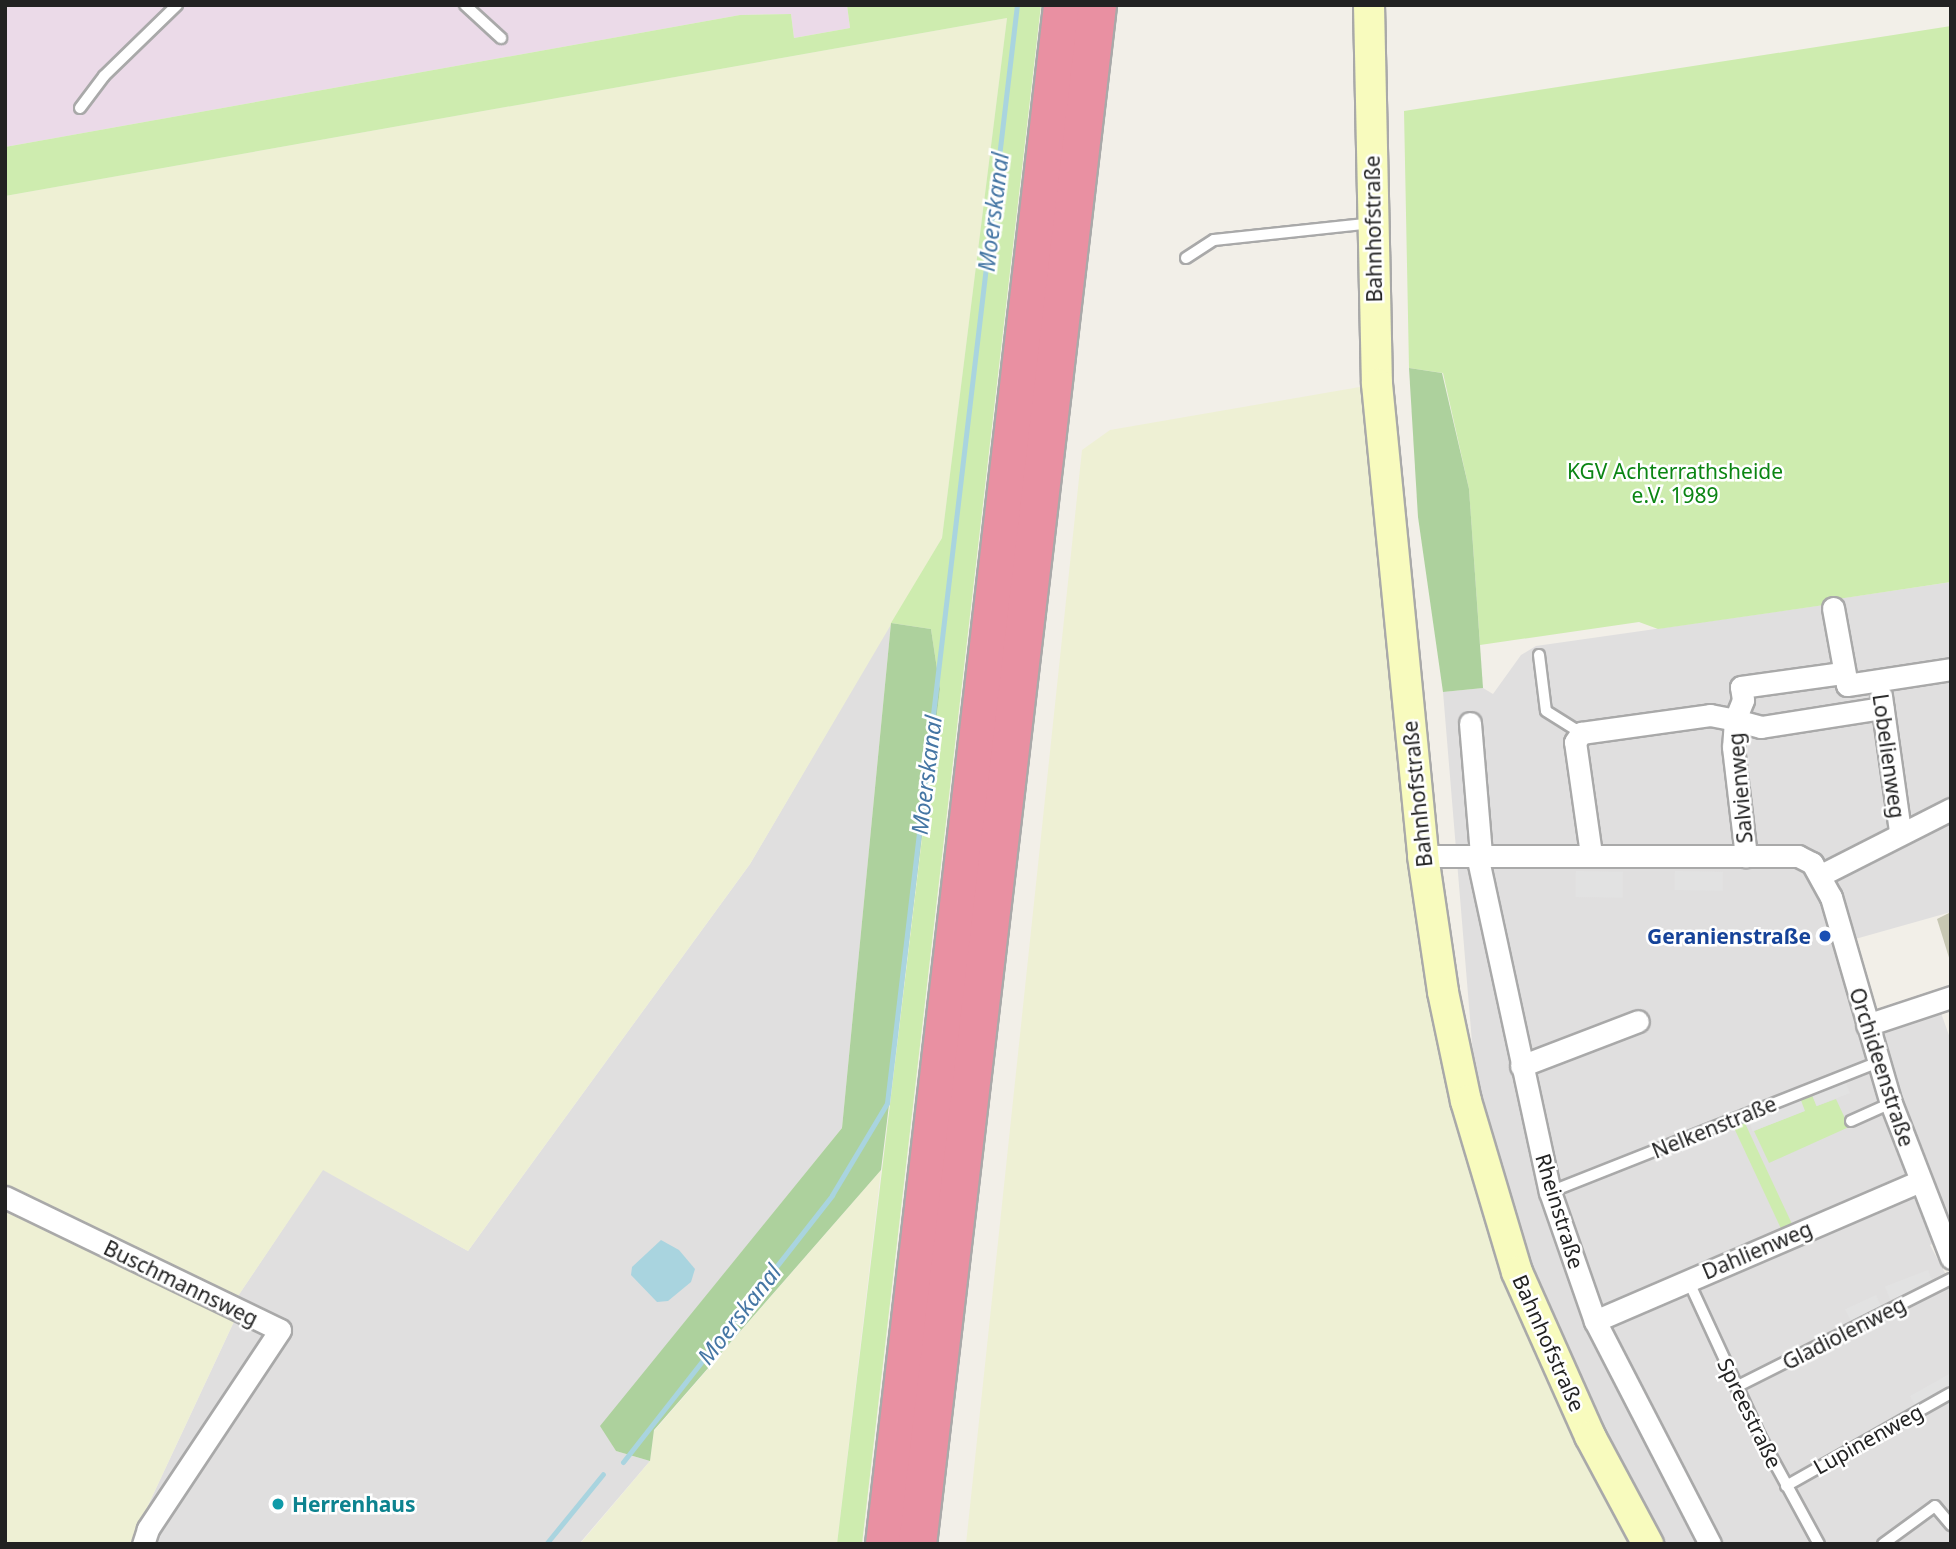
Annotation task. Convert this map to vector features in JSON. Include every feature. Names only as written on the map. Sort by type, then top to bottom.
[{"type":"highway","points":[[884,1544],[1062,5]]},
{"type":"highway","points":[[918,1544],[1097,5]]},
{"type":"main road","name":"Bahnhofstraße","points":[[1369,5],[1371,223],[1377,384],[1423,856],[1443,992],[1466,1101],[1517,1272],[1590,1436],[1648,1544]]},
{"type":"street","points":[[1833,608],[1851,713]]},
{"type":"street","points":[[1845,679],[1879,680],[1951,669]]},
{"type":"street","name":"Salvienweg","points":[[1746,856],[1732,747],[1735,720],[1742,700],[1741,687],[1845,679]]},
{"type":"street","name":"Lobelienweg","points":[[1879,680],[1900,832]]},
{"type":"street","name":"Salvienweg","points":[[1581,733],[1710,715],[1761,727],[1883,708]]},
{"type":"street","name":"Rheinstraße","points":[[1470,723],[1479,855],[1521,1066],[1550,1192],[1595,1321],[1710,1544]]},
{"type":"street","points":[[1581,733],[1576,743],[1591,854]]},
{"type":"street","points":[[1423,856],[1798,856],[1821,875],[1900,832],[1951,809]]},
{"type":"street","name":"Orchideenstraße","points":[[1821,875],[1831,897],[1891,1103],[1951,1258]]},
{"type":"street","points":[[1867,1025],[1951,997]]},
{"type":"street","points":[[1521,1066],[1638,1021]]},
{"type":"street","name":"Dahlienweg","points":[[1595,1321],[1920,1181]]},
{"type":"street","name":"Buschmannsweg","points":[[5,1198],[280,1331],[148,1529],[143,1544]]},
{"type":"lane","points":[[80,108],[104,76],[177,5]]},
{"type":"lane","points":[[465,5],[501,38]]},
{"type":"lane","points":[[1186,258],[1214,240],[1371,223]]},
{"type":"lane","points":[[1539,654],[1546,711],[1581,733]]},
{"type":"lane","name":"Nelkenstraße","points":[[1550,1192],[1878,1062]]},
{"type":"lane","points":[[1852,1121],[1891,1103]]},
{"type":"lane","name":"Gladiolenweg","points":[[1736,1387],[1951,1279]]},
{"type":"lane","name":"Spreestraße","points":[[1688,1280],[1736,1387],[1819,1544]]},
{"type":"lane","name":"Lupinenweg","points":[[1786,1486],[1951,1393]]},
{"type":"lane","points":[[1882,1544],[1936,1506],[1951,1525]]},
{"type":"shaded area","points":[[5,5],[847,5],[850,28],[794,38],[791,14],[740,15],[5,147]]},
{"type":"shaded area","points":[[1007,18],[942,538],[750,864],[468,1251],[323,1170],[234,1302],[5,1189],[5,196]]},
{"type":"shaded area","points":[[1377,384],[1423,856],[1517,1272],[1643,1544],[966,1544],[1082,450],[1110,430]]},
{"type":"shaded area","points":[[1951,582],[1951,912],[1834,945],[1860,1036],[1940,1010],[1951,1041],[1951,1235],[1930,1245],[1951,1284],[1951,1544],[1648,1544],[1595,1452],[1477,1103],[1443,692],[1483,688],[1493,694],[1521,655],[1536,646],[1837,603],[1837,599]]},
{"type":"shaded area","points":[[891,623],[842,1128],[601,1426],[616,1451],[650,1461],[579,1544],[130,1544],[238,1313],[234,1302],[323,1169],[468,1251],[750,864]]},
{"type":"shaded area","points":[[1576,871],[1623,872],[1623,898],[1576,897]]},
{"type":"shaded area","points":[[1675,871],[1723,872],[1723,891],[1675,890]]},
{"type":"shaded area","points":[[1951,912],[1951,964],[1937,919]]},
{"type":"shaded area","points":[[1845,1080],[1850,1093],[1816,1106],[1811,1093]]},
{"type":"shaded area","points":[[1800,1098],[1805,1111],[1753,1131],[1748,1118]]},
{"type":"shaded area","points":[[881,1170],[837,1544],[580,1544],[650,1461],[654,1431]]},
{"type":"shaded area","points":[[5,1201],[238,1313],[130,1544],[5,1544]]},
{"type":"shaded area","points":[[1928,1270],[1933,1283],[1890,1300],[1885,1286]]},
{"type":"shaded area","points":[[1876,1295],[1882,1308],[1851,1322],[1845,1309]]},
{"type":"shaded area","points":[[1951,1373],[1951,1388],[1916,1407],[1910,1396]]},
{"type":"green space","points":[[847,5],[1041,5],[862,1544],[837,1544],[940,689],[931,629],[891,623],[942,538],[1007,18],[5,196],[5,147],[740,15],[791,14],[794,38],[850,28]]},
{"type":"green space","name":"KGV Achterrathsheide e.V. 1989","points":[[1951,26],[1951,582],[1838,599],[1838,603],[1658,629],[1639,622],[1480,645],[1469,489],[1443,373],[1409,368],[1404,111]]},
{"type":"green space","points":[[1409,368],[1442,373],[1469,489],[1483,688],[1443,692],[1418,517]]},
{"type":"green space","points":[[891,623],[931,629],[940,689],[881,1170],[654,1430],[650,1461],[616,1451],[600,1426],[842,1128]]},
{"type":"green space","points":[[1811,1093],[1817,1106],[1836,1099],[1849,1127],[1769,1163],[1754,1131],[1804,1111],[1800,1098]]},
{"type":"green space","points":[[1744,1121],[1793,1227],[1783,1232],[1733,1126]]},
{"type":"water","points":[[661,1240],[679,1250],[695,1269],[691,1282],[668,1301],[657,1302],[631,1275],[632,1267]]},
{"type":"waterway","name":"Moerskanal","points":[[623,1462],[832,1195],[887,1103],[1017,5]]},
{"type":"waterway","name":"Moerskanal","points":[[546,1544],[603,1474]]},
{"type":"place","name":"Geranienstraße","points":[[1825,936]]},
{"type":"place","name":"Herrenhaus","points":[[278,1504]]}]
